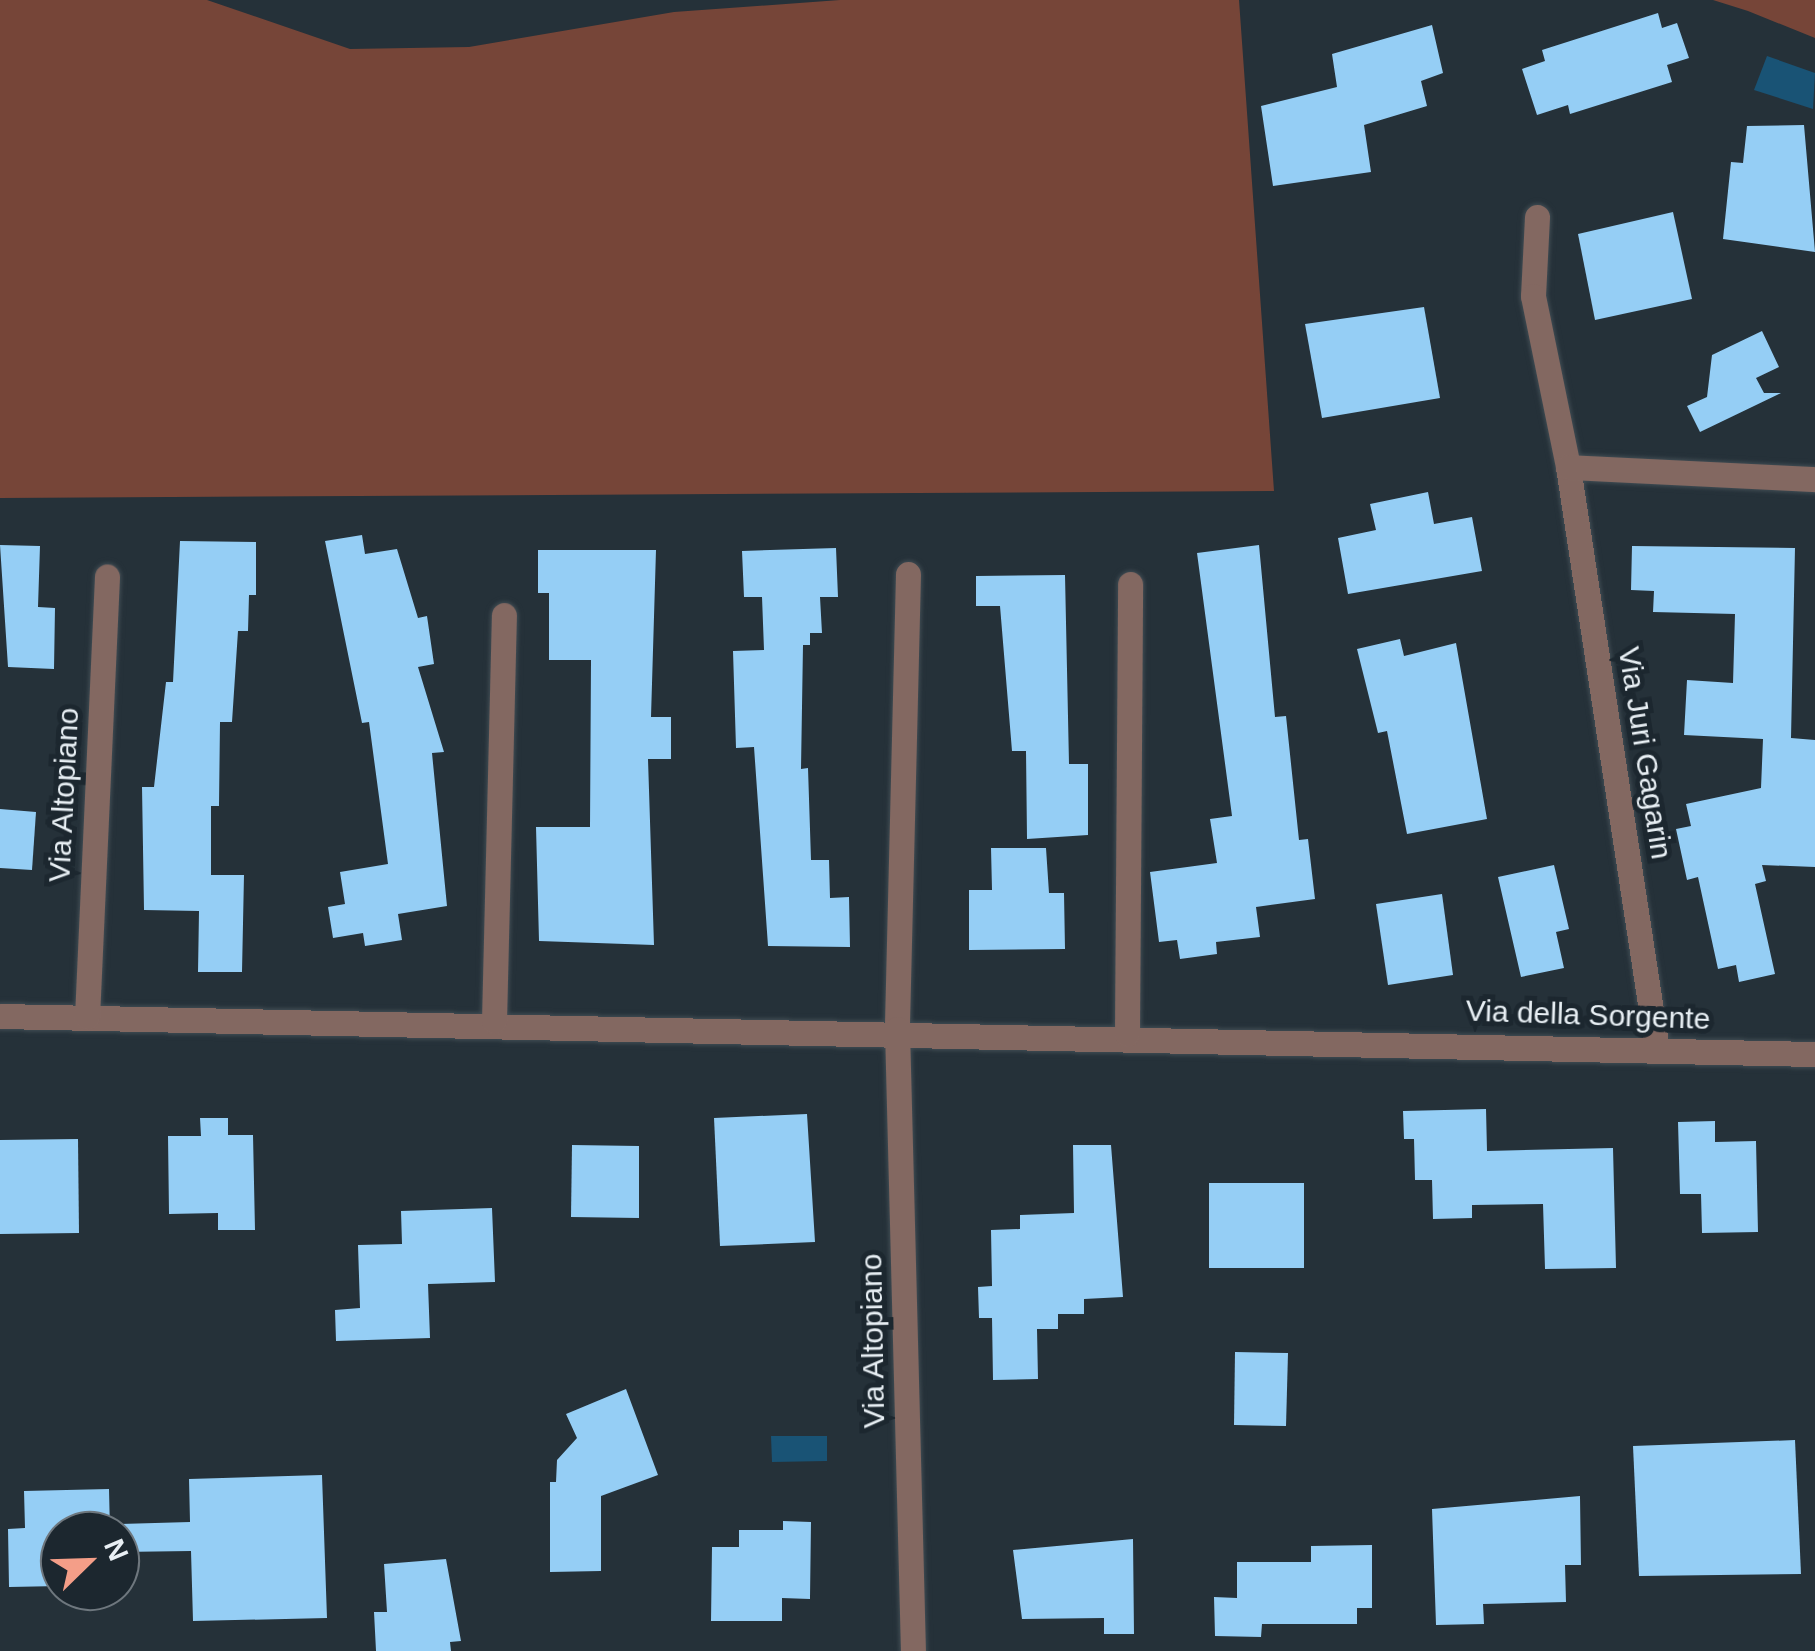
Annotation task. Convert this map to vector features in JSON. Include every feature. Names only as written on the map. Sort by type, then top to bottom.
[{"type":"street","name":"Via Juri Gagarin","points":[[1537,217],[1533,296],[1568,466],[1657,1049]]},
{"type":"street","points":[[1568,466],[1815,479]]},
{"type":"street","name":"Via Altopiano","points":[[908,574],[897,1029],[913,1651]]},
{"type":"street","name":"Via Altopiano","points":[[87,1016],[107,576]]},
{"type":"street","points":[[0,1016],[494,1020],[1127,1034],[1130,584]]},
{"type":"street","points":[[494,1020],[504,615]]},
{"type":"street","name":"Via della Sorgente","points":[[1127,1034],[1815,1054]]},
{"type":"shaded area","points":[[0,0],[207,0],[350,49],[469,47],[674,12],[840,0],[1239,0],[1274,491],[0,498]]},
{"type":"shaded area","points":[[1713,0],[1815,0],[1815,38],[1748,11]]},
{"type":"water","points":[[1767,56],[1815,73],[1813,109],[1754,90]]},
{"type":"water","points":[[771,1436],[827,1436],[827,1461],[772,1462]]},
{"type":"building","points":[[1658,13],[1662,28],[1677,23],[1689,58],[1667,65],[1672,82],[1570,114],[1568,105],[1537,115],[1522,69],[1545,61],[1542,50]]},
{"type":"building","points":[[1432,25],[1443,73],[1421,81],[1427,106],[1364,125],[1371,172],[1273,186],[1261,106],[1337,87],[1332,54]]},
{"type":"building","points":[[1804,125],[1815,252],[1723,239],[1731,162],[1743,163],[1747,126]]},
{"type":"building","points":[[1673,212],[1692,299],[1595,320],[1578,234]]},
{"type":"building","points":[[1424,307],[1440,398],[1322,418],[1305,324]]},
{"type":"building","points":[[1762,331],[1779,367],[1756,378],[1764,393],[1781,393],[1700,432],[1687,406],[1707,397],[1712,355]]},
{"type":"building","points":[[1428,492],[1434,524],[1472,517],[1482,571],[1348,594],[1338,538],[1376,530],[1370,504]]},
{"type":"building","points":[[362,535],[365,554],[397,549],[418,618],[427,616],[434,664],[418,667],[444,752],[432,753],[447,906],[398,914],[402,940],[365,946],[363,933],[333,938],[328,907],[345,904],[340,872],[388,864],[369,722],[362,723],[325,541]]},
{"type":"building","points":[[180,541],[256,542],[256,595],[249,595],[248,631],[238,631],[232,722],[220,722],[219,806],[211,806],[211,875],[244,875],[242,972],[198,972],[199,911],[144,910],[142,787],[154,787],[166,682],[173,682]]},
{"type":"building","points":[[0,545],[40,546],[38,607],[55,608],[54,669],[8,667]]},
{"type":"building","points":[[1259,545],[1275,717],[1286,716],[1299,840],[1308,839],[1315,899],[1256,907],[1260,937],[1216,942],[1217,954],[1180,959],[1177,940],[1159,942],[1150,872],[1217,863],[1210,819],[1232,816],[1197,553]]},
{"type":"building","points":[[1632,546],[1795,548],[1791,738],[1815,740],[1815,867],[1762,865],[1766,881],[1755,884],[1775,974],[1739,982],[1736,965],[1718,969],[1698,877],[1687,880],[1676,829],[1691,826],[1686,804],[1761,788],[1763,739],[1684,735],[1687,680],[1733,683],[1735,614],[1653,612],[1654,591],[1631,590]]},
{"type":"building","points":[[836,548],[838,597],[820,597],[822,633],[810,633],[810,645],[803,645],[801,769],[808,768],[811,860],[829,860],[830,898],[849,897],[850,947],[768,946],[754,747],[736,748],[733,651],[764,650],[762,597],[744,597],[742,551]]},
{"type":"building","points":[[538,550],[656,550],[651,717],[671,717],[671,759],[648,759],[654,945],[539,941],[536,827],[590,827],[591,660],[549,660],[549,593],[538,593]]},
{"type":"building","points":[[1065,575],[1069,764],[1088,764],[1088,835],[1027,839],[1026,751],[1012,751],[1000,606],[976,606],[976,576]]},
{"type":"building","points":[[1400,639],[1404,656],[1456,643],[1487,819],[1407,834],[1387,731],[1378,733],[1357,649]]},
{"type":"building","points":[[0,809],[36,812],[32,870],[0,868]]},
{"type":"building","points":[[991,848],[1046,848],[1049,893],[1064,893],[1065,949],[969,950],[969,890],[992,890]]},
{"type":"building","points":[[1554,865],[1569,929],[1556,932],[1564,968],[1521,977],[1498,877]]},
{"type":"building","points":[[1442,894],[1453,975],[1388,985],[1376,904]]},
{"type":"building","points":[[1486,1109],[1487,1151],[1613,1148],[1616,1268],[1545,1269],[1543,1204],[1472,1205],[1472,1218],[1433,1219],[1432,1180],[1415,1180],[1414,1139],[1404,1139],[1403,1111]]},
{"type":"building","points":[[807,1114],[815,1242],[720,1246],[714,1118]]},
{"type":"building","points":[[200,1118],[228,1118],[228,1135],[253,1135],[255,1230],[218,1230],[218,1213],[169,1214],[168,1136],[201,1136]]},
{"type":"building","points":[[1715,1121],[1715,1142],[1756,1141],[1758,1232],[1702,1233],[1701,1194],[1680,1194],[1678,1122]]},
{"type":"building","points":[[78,1139],[79,1233],[0,1234],[0,1140]]},
{"type":"building","points":[[572,1145],[639,1146],[639,1218],[571,1217]]},
{"type":"building","points":[[1073,1145],[1111,1145],[1123,1297],[1084,1299],[1084,1314],[1058,1314],[1058,1329],[1037,1329],[1038,1379],[993,1380],[992,1318],[979,1318],[978,1287],[992,1286],[991,1230],[1020,1229],[1020,1215],[1074,1213]]},
{"type":"building","points":[[1209,1183],[1304,1183],[1304,1268],[1209,1268]]},
{"type":"building","points":[[492,1208],[495,1282],[428,1284],[430,1338],[336,1341],[335,1310],[360,1308],[358,1245],[402,1244],[401,1211]]},
{"type":"building","points":[[1235,1352],[1288,1353],[1286,1426],[1234,1425]]},
{"type":"building","points":[[626,1389],[658,1475],[601,1496],[601,1571],[550,1572],[550,1482],[556,1482],[557,1460],[577,1438],[566,1414]]},
{"type":"building","points":[[1795,1440],[1801,1574],[1639,1576],[1633,1446]]},
{"type":"building","points":[[322,1475],[327,1618],[193,1621],[191,1551],[140,1552],[140,1523],[190,1522],[189,1479]]},
{"type":"building","points":[[109,1489],[110,1511],[40,1511],[40,1586],[9,1587],[8,1529],[25,1528],[24,1491]]},
{"type":"building","points":[[1580,1496],[1581,1565],[1565,1565],[1566,1602],[1483,1604],[1484,1624],[1436,1625],[1432,1509]]},
{"type":"building","points":[[783,1521],[811,1522],[810,1599],[782,1598],[782,1621],[711,1621],[712,1547],[739,1547],[739,1530],[783,1530]]},
{"type":"building","points":[[1133,1539],[1134,1634],[1104,1634],[1104,1618],[1022,1619],[1013,1550]]},
{"type":"building","points":[[1372,1545],[1372,1608],[1357,1608],[1357,1624],[1262,1624],[1261,1637],[1215,1636],[1214,1597],[1237,1598],[1237,1562],[1311,1562],[1311,1546]]},
{"type":"building","points":[[446,1559],[461,1641],[450,1642],[451,1651],[376,1651],[374,1612],[387,1612],[384,1564]]}]
